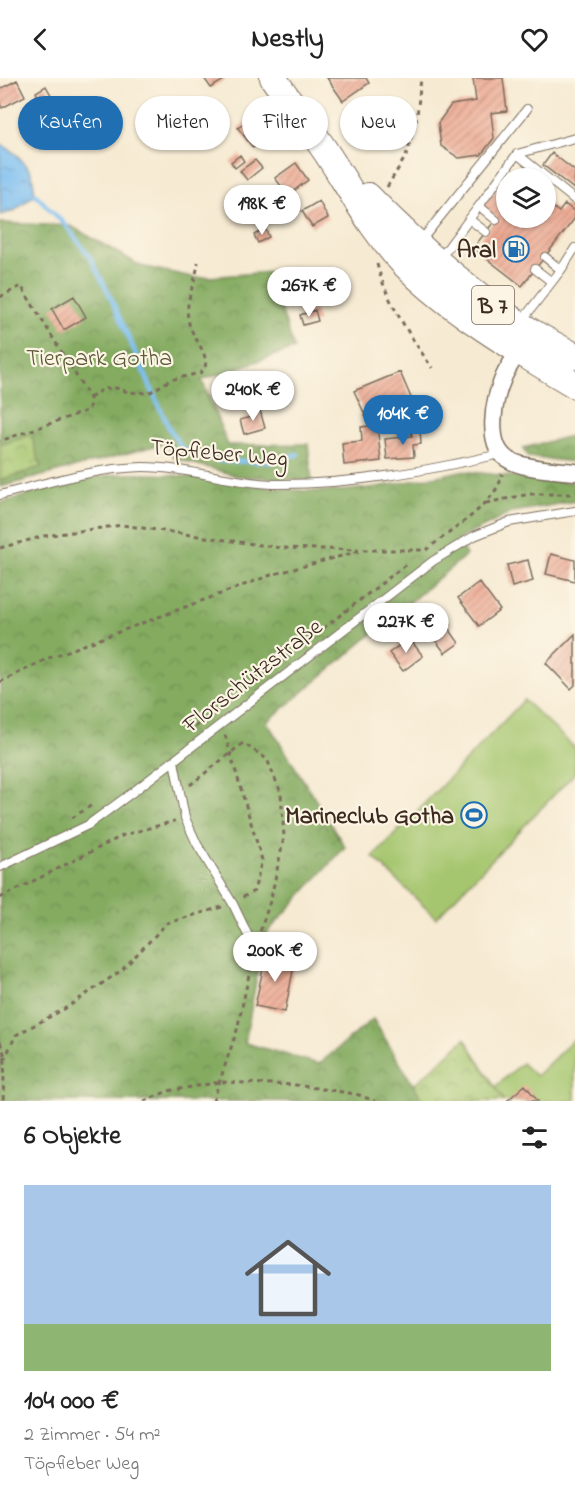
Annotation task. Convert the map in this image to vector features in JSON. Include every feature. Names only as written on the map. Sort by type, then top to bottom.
[{"type":"main road","name":"B 7","points":[[273,78],[325,151],[374,208],[417,245],[519,324],[575,356]]},
{"type":"main road","name":"B 7","points":[[374,208],[382,239],[425,284],[518,351],[575,385]]},
{"type":"street","points":[[518,351],[504,376],[496,405],[493,425],[494,440],[500,454],[512,462],[575,472]]},
{"type":"lane","points":[[417,245],[527,109]]},
{"type":"lane","points":[[437,261],[517,154],[575,138]]},
{"type":"lane","points":[[517,154],[575,200]]},
{"type":"lane","points":[[479,206],[496,219]]},
{"type":"lane","points":[[469,219],[486,232]]},
{"type":"lane","points":[[519,324],[575,248]]},
{"type":"lane","points":[[545,257],[561,270]]},
{"type":"lane","points":[[535,269],[552,282]]},
{"type":"lane","name":"Töpfleber Weg","points":[[0,495],[105,470],[145,467],[272,484],[338,482],[459,464],[500,454]]},
{"type":"lane","name":"Florschützstraße","points":[[0,867],[88,825],[433,561],[464,543],[509,522],[575,511]]},
{"type":"lane","name":"Florschützstraße","points":[[174,761],[185,818],[197,844],[233,904],[255,950]]},
{"type":"path","points":[[374,208],[406,156],[417,116],[421,78]]},
{"type":"path","points":[[375,260],[382,286],[400,320],[432,368]]},
{"type":"path","points":[[90,398],[103,389],[116,388],[128,392],[148,393],[170,380],[200,372],[205,368],[207,362],[205,355],[195,339],[188,320],[187,302],[197,278],[198,262]]},
{"type":"path","points":[[0,297],[21,286],[90,398],[89,410],[0,441]]},
{"type":"path","points":[[194,728],[484,504],[498,487],[502,476],[500,454]]},
{"type":"path","points":[[484,504],[530,494],[575,494]]},
{"type":"path","points":[[0,548],[44,536],[122,525],[282,548],[426,550]]},
{"type":"path","points":[[0,682],[49,658],[271,575],[364,550]]},
{"type":"path","points":[[0,1068],[16,1035],[66,1008],[122,970],[166,923],[233,904],[254,891],[262,860],[222,724]]},
{"type":"path","points":[[180,793],[243,743],[267,759],[281,793],[284,837],[271,898],[255,950],[237,1030],[213,1101]]},
{"type":"path","points":[[71,818],[99,800]]},
{"type":"path","points":[[0,898],[124,835],[185,818]]},
{"type":"path","points":[[0,1042],[5,1056],[3,1101]]},
{"type":"path","points":[[144,1101],[168,1091],[220,1082],[296,1085],[356,1094],[375,1101]]},
{"type":"green space","name":"Tierpark Gotha","points":[[0,223],[71,226],[141,266],[197,278],[269,272],[294,349],[202,380],[228,445],[308,444],[312,481],[238,476],[174,458],[166,443],[0,487]]},
{"type":"green space","points":[[31,435],[41,467],[0,480],[0,445]]},
{"type":"green space","points":[[575,435],[575,462],[528,457],[523,448]]},
{"type":"green space","points":[[461,471],[575,483],[575,501],[513,512],[457,540],[466,555],[267,722],[345,847],[264,936],[245,1043],[319,1064],[373,1019],[423,1101],[0,1101],[0,503],[77,481],[108,475],[170,475],[288,489],[330,491],[386,485]]},
{"type":"green space","name":"Marineclub Gotha","points":[[524,700],[575,748],[575,773],[436,918],[373,857]]},
{"type":"green space","points":[[575,1038],[575,1101],[423,1101],[465,1039],[495,1087],[522,1063],[536,1076]]},
{"type":"green space","points":[[465,1039],[504,1101],[423,1101],[414,1085]]},
{"type":"water","points":[[0,143],[17,155],[32,173],[35,194],[14,211],[0,215]]},
{"type":"building","points":[[204,78],[227,78],[211,88]]},
{"type":"building","points":[[327,78],[366,78],[369,83],[350,96],[340,97]]},
{"type":"building","points":[[473,78],[503,78],[507,111],[491,113],[494,138],[481,155],[459,158],[441,146],[438,123],[451,105],[476,101]]},
{"type":"building","points":[[17,80],[25,96],[18,96],[18,100],[2,108],[0,89]]},
{"type":"building","points":[[46,86],[51,95],[38,96],[36,92]]},
{"type":"building","points":[[552,153],[575,171],[574,189],[556,175],[556,168],[547,168],[543,165]]},
{"type":"building","points":[[240,155],[244,161],[235,168],[231,162]]},
{"type":"building","points":[[255,160],[262,168],[247,180],[240,171]]},
{"type":"building","points":[[296,163],[308,180],[288,195],[275,178]]},
{"type":"building","points":[[496,189],[496,217],[482,207]]},
{"type":"building","points":[[319,201],[328,218],[312,227],[302,211]]},
{"type":"building","points":[[565,204],[575,212],[575,218],[522,286],[473,248],[496,219],[496,228],[556,228],[556,210],[559,212]]},
{"type":"building","points":[[265,228],[269,237],[258,243],[254,235]]},
{"type":"building","points":[[74,296],[86,317],[64,330],[52,309]]},
{"type":"building","points":[[315,310],[318,321],[303,325],[300,315]]},
{"type":"building","points":[[400,372],[412,400],[367,419],[354,391]]},
{"type":"building","points":[[259,407],[265,428],[244,434],[240,420],[251,417],[249,410]]},
{"type":"building","points":[[377,425],[381,461],[344,465],[342,443],[362,441],[361,427]]},
{"type":"building","points":[[411,430],[420,430],[421,444],[413,445],[414,457],[387,459],[385,439],[412,436]]},
{"type":"building","points":[[551,554],[575,560],[575,581],[546,574]]},
{"type":"building","points":[[528,560],[533,581],[512,587],[507,565]]},
{"type":"building","points":[[479,582],[500,610],[479,626],[458,598]]},
{"type":"building","points":[[441,612],[451,624],[447,626],[459,643],[445,653],[424,625]]},
{"type":"building","points":[[575,634],[575,685],[571,689],[546,663]]},
{"type":"building","points":[[409,638],[423,656],[403,671],[389,653]]},
{"type":"building","points":[[266,955],[295,960],[285,1012],[255,1006]]},
{"type":"building","points":[[525,1085],[538,1101],[507,1101]]},
{"type":"waterway","points":[[35,194],[67,227],[90,257],[168,426],[182,449],[221,461],[271,462],[298,454]]},
{"type":"place","name":"Aral","points":[[516,249]]},
{"type":"place","name":"Marineclub Gotha","points":[[474,815]]}]
